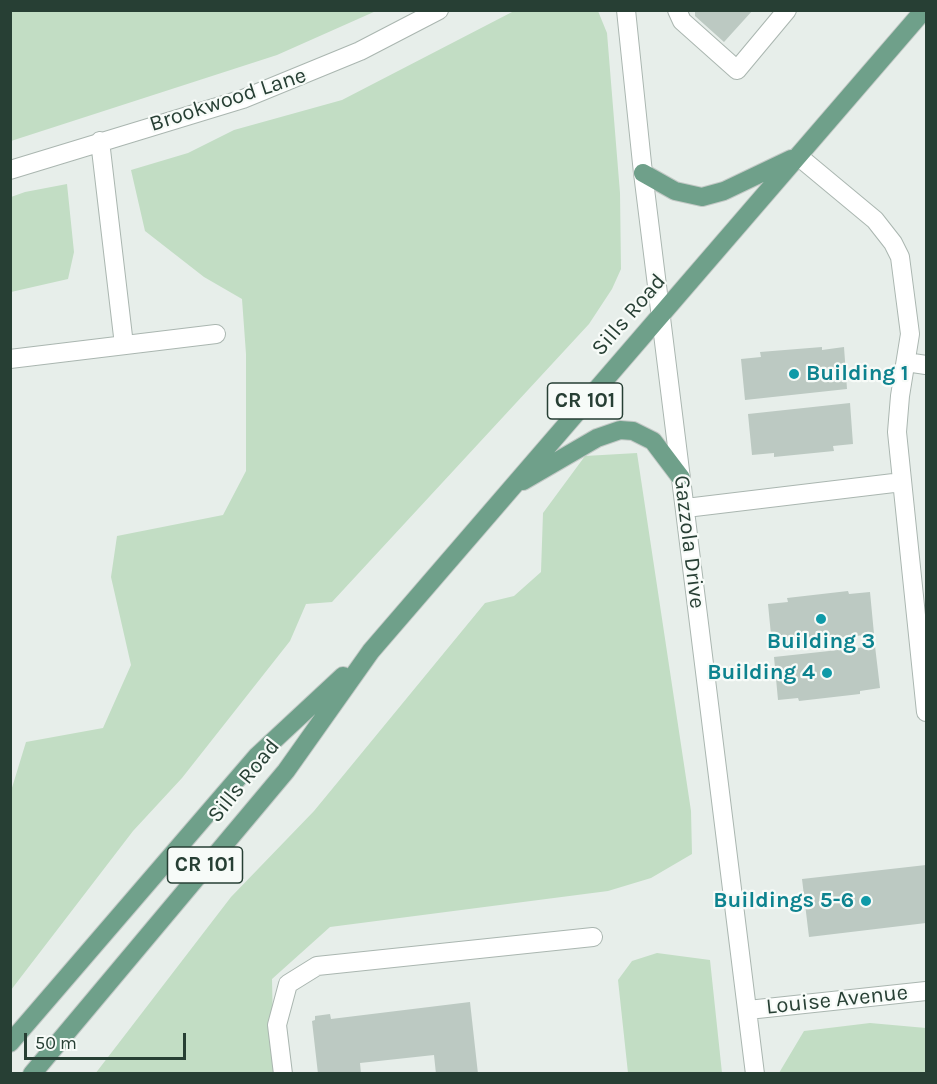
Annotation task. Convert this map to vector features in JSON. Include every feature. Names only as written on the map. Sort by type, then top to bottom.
[{"type":"main road","name":"Sills Road","points":[[32,1074],[286,771],[370,651],[798,156],[919,12]]},
{"type":"main road","points":[[643,173],[675,191],[702,197],[724,191],[798,156]]},
{"type":"main road","points":[[511,488],[597,438],[620,430],[633,431],[654,441],[681,478]]},
{"type":"main road","name":"Sills Road","points":[[10,1043],[257,756],[370,651]]},
{"type":"street","name":"Brookwood Lane","points":[[10,170],[243,99],[360,51],[439,10]]},
{"type":"street","name":"Gazzola Drive","points":[[626,10],[643,173],[755,1074]]},
{"type":"street","points":[[677,10],[682,21],[737,70],[787,10]]},
{"type":"street","points":[[100,141],[124,345]]},
{"type":"street","points":[[798,156],[875,220],[893,243],[900,257],[910,334],[897,415],[927,712]]},
{"type":"street","points":[[10,359],[216,334]]},
{"type":"street","points":[[906,362],[927,364]]},
{"type":"street","points":[[686,508],[902,482]]},
{"type":"street","points":[[283,1074],[277,1025],[288,984],[317,966],[593,937]]},
{"type":"street","name":"Louise Avenue","points":[[748,1010],[927,991]]},
{"type":"green space","points":[[10,11],[376,11],[277,55],[11,141]]},
{"type":"green space","points":[[514,11],[598,11],[607,33],[620,193],[621,269],[612,289],[589,324],[332,602],[306,604],[290,641],[182,778],[133,831],[11,990],[11,791],[26,742],[103,728],[131,665],[111,577],[117,536],[223,515],[246,471],[246,354],[242,299],[204,277],[145,231],[131,170],[188,153],[234,130],[342,100]]},
{"type":"green space","points":[[67,184],[74,252],[68,279],[11,292],[11,197]]},
{"type":"green space","points":[[637,453],[691,811],[692,854],[651,878],[608,891],[330,927],[272,979],[274,1073],[95,1074],[231,897],[314,811],[485,603],[514,596],[541,572],[543,513],[585,456]]},
{"type":"green space","points":[[657,953],[710,960],[722,1073],[628,1073],[618,980],[632,961]]},
{"type":"green space","points":[[870,1023],[926,1028],[926,1073],[779,1073],[804,1031]]},
{"type":"building","points":[[695,10],[753,10],[724,42],[695,16]]},
{"type":"building","name":"Building 1","points":[[822,347],[822,350],[844,347],[847,389],[745,400],[741,359],[761,357],[760,352]]},
{"type":"building","points":[[850,403],[853,444],[833,446],[834,451],[774,457],[774,453],[752,455],[748,414]]},
{"type":"building","name":"Building 3","points":[[848,591],[849,594],[870,592],[874,634],[772,645],[768,604],[788,602],[787,598]]},
{"type":"building","name":"Building 4","points":[[875,646],[880,688],[860,691],[860,694],[799,701],[798,698],[778,700],[774,657]]},
{"type":"building","name":"Buildings 5-6","points":[[926,865],[926,923],[809,937],[802,879]]},
{"type":"building","points":[[470,1002],[478,1074],[436,1074],[434,1055],[360,1063],[361,1074],[318,1074],[312,1021],[315,1020],[315,1016],[330,1014],[331,1019]]},
{"type":"place","name":"Building 1","points":[[794,374]]},
{"type":"place","name":"Building 3","points":[[821,619]]},
{"type":"place","name":"Building 4","points":[[827,673]]},
{"type":"place","name":"Buildings 5-6","points":[[866,901]]}]
